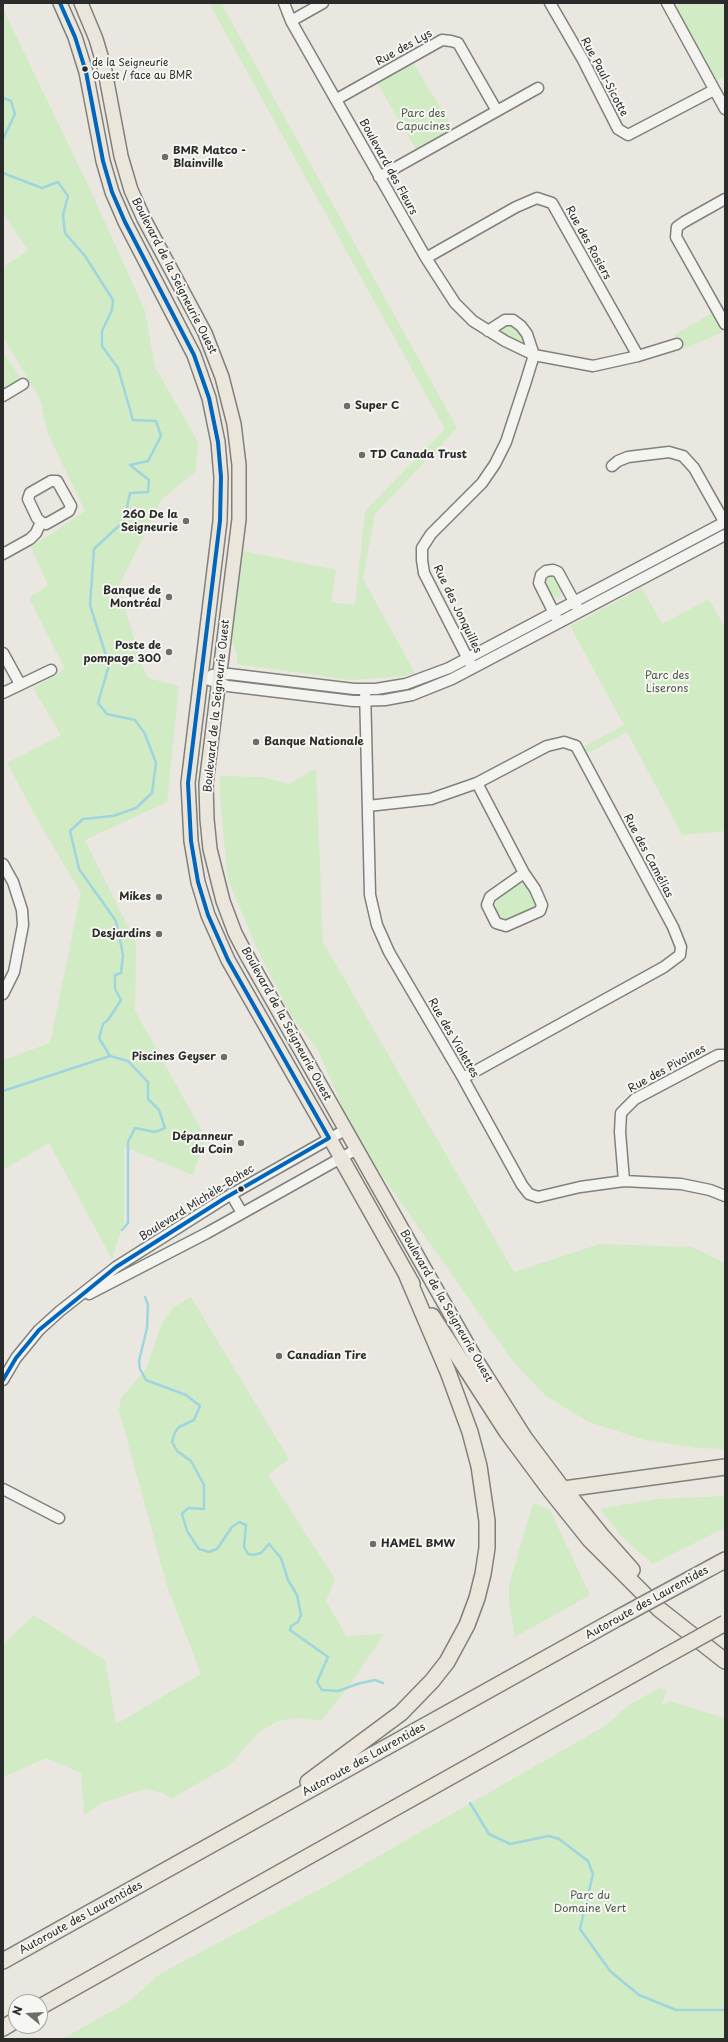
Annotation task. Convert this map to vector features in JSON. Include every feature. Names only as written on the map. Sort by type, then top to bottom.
[{"type":"highway","points":[[341,1158],[407,1276],[494,1412],[563,1507],[606,1557],[651,1603],[682,1629],[725,1661]]},
{"type":"highway","points":[[264,1816],[392,1720],[417,1698],[432,1681],[453,1651],[467,1625],[477,1598],[485,1561],[487,1534],[482,1478],[470,1432],[454,1386],[407,1276]]},
{"type":"highway","points":[[564,1490],[725,1467]]},
{"type":"highway","points":[[564,1490],[601,1535],[639,1576],[681,1616],[725,1650]]},
{"type":"highway","name":"Autoroute des Laurentides","points":[[3,1961],[618,1618],[725,1560]]},
{"type":"highway","points":[[48,2003],[725,1623]]},
{"type":"main road","name":"Boulevard de la Seigneurie Ouest","points":[[60,3],[78,45],[90,90],[103,161],[112,192],[125,222],[186,338],[207,391],[219,447],[221,489],[218,533],[189,768],[188,813],[195,870],[214,929],[230,965],[341,1158]]},
{"type":"main road","name":"Boulevard de la Seigneurie Ouest","points":[[81,3],[96,39],[108,86],[121,156],[129,186],[144,219],[205,334],[225,385],[237,445],[239,504],[207,772],[207,819],[216,876],[231,923],[260,980],[497,1395],[528,1442],[564,1490]]},
{"type":"main road","points":[[90,90],[108,86]]},
{"type":"main road","points":[[157,283],[174,274]]},
{"type":"main road","points":[[207,391],[225,385]]},
{"type":"main road","points":[[214,929],[231,923]]},
{"type":"street","name":"Boulevard des Fleurs","points":[[284,3],[379,177],[426,258],[455,303],[473,321],[505,341],[534,355],[593,366],[638,356],[677,344]]},
{"type":"street","points":[[292,20],[323,3]]},
{"type":"street","name":"Rue Paul-Sicotte","points":[[550,3],[583,60],[618,129],[628,135],[714,90]]},
{"type":"street","points":[[668,3],[725,109]]},
{"type":"street","name":"Rue des Lys","points":[[337,99],[442,40],[458,43],[497,111]]},
{"type":"street","points":[[379,177],[538,88]]},
{"type":"street","name":"Rue des Rosiers","points":[[426,258],[516,207],[537,198],[552,204],[638,356]]},
{"type":"street","points":[[725,200],[677,227],[676,238],[725,324]]},
{"type":"street","points":[[488,331],[505,320],[513,320],[521,326],[527,334],[534,355]]},
{"type":"street","name":"Rue des Jonquilles","points":[[473,668],[424,573],[422,548],[431,534],[482,482],[495,464],[506,442],[534,355]]},
{"type":"street","points":[[3,396],[23,384]]},
{"type":"street","points":[[219,679],[229,674],[340,688],[365,689],[391,687],[410,683],[432,675],[467,658],[725,523],[698,474],[691,463],[683,456],[669,452],[628,457],[618,461],[612,466]]},
{"type":"street","points":[[51,481],[57,481],[71,506],[69,511],[46,524],[41,522],[28,499],[30,492],[51,481]]},
{"type":"street","points":[[3,554],[30,539],[36,533],[41,522]]},
{"type":"street","points":[[200,677],[219,679],[228,686],[332,699],[365,701],[392,699],[420,693],[439,686],[725,536]]},
{"type":"street","points":[[559,622],[539,583],[541,575],[546,571],[553,570],[558,572],[580,612]]},
{"type":"street","points":[[3,653],[20,684]]},
{"type":"street","points":[[3,693],[50,670]]},
{"type":"street","name":"Rue des Violettes","points":[[365,689],[370,896],[377,925],[389,952],[529,1194],[538,1197],[580,1187],[624,1181],[681,1184],[710,1190],[725,1196]]},
{"type":"street","name":"Rue des Camélias","points":[[368,806],[431,799],[477,783],[546,746],[564,742],[576,746],[672,927],[681,947],[680,955],[664,967],[463,1078]]},
{"type":"street","points":[[477,783],[524,873],[535,889],[542,905],[540,911],[506,926],[496,923],[487,905],[490,896],[524,873]]},
{"type":"street","points":[[3,864],[13,882],[22,910],[23,925],[14,972],[3,994]]},
{"type":"street","name":"Rue des Pivoines","points":[[624,1181],[620,1132],[621,1113],[635,1099],[718,1055],[725,1056]]},
{"type":"street","name":"Boulevard Michèle-Bohec","points":[[3,1380],[26,1345],[46,1324],[67,1305],[116,1267],[231,1194],[345,1130]]},
{"type":"street","name":"Boulevard Michèle-Bohec","points":[[67,1305],[124,1278],[357,1149]]},
{"type":"street","points":[[231,1194],[242,1213]]},
{"type":"street","points":[[3,1488],[59,1518]]},
{"type":"green space","points":[[209,3],[221,3],[457,428],[375,514],[363,579],[415,673],[405,676],[351,680],[237,664],[237,654],[232,641],[243,551],[336,570],[331,602],[355,605],[365,511],[445,429]]},
{"type":"green space","points":[[680,3],[725,3],[725,76],[717,81],[675,6]]},
{"type":"green space","points":[[3,9],[89,187],[145,311],[155,367],[198,442],[196,471],[162,499],[119,586],[141,663],[148,678],[179,686],[167,802],[85,840],[136,943],[135,1011],[206,1138],[193,1175],[124,1147],[124,1222],[112,1259],[49,1143],[3,1170],[3,1060],[50,1043],[81,893],[42,828],[7,763],[61,735],[33,688],[65,669],[29,598],[48,585],[31,547],[85,511],[48,434],[40,399],[3,337],[3,267],[28,251],[3,213]]},
{"type":"green space","name":"Parc des Capucines","points":[[413,63],[453,128],[416,149],[376,81]]},
{"type":"green space","points":[[712,313],[723,332],[681,350],[674,335]]},
{"type":"green space","points":[[506,322],[518,327],[529,347],[507,339],[493,331]]},
{"type":"green space","points":[[3,352],[23,381],[3,395]]},
{"type":"green space","points":[[551,576],[556,578],[562,590],[561,595],[558,598],[552,595],[545,583],[546,578]]},
{"type":"green space","name":"Parc des Liserons","points":[[642,588],[662,624],[709,599],[725,628],[725,831],[682,835],[627,732],[587,754],[583,747],[624,725],[570,626]]},
{"type":"green space","points":[[316,768],[323,942],[514,1272],[600,1244],[692,1247],[725,1263],[725,1449],[697,1448],[645,1440],[589,1422],[546,1396],[514,1363],[355,1137],[319,1052],[291,1015],[258,951],[228,880],[219,776],[262,777],[289,784]]},
{"type":"green space","points":[[524,881],[536,903],[532,911],[502,921],[495,909],[498,897]]},
{"type":"green space","points":[[191,1297],[289,1459],[268,1475],[335,1579],[326,1601],[346,1636],[384,1634],[348,1687],[321,1721],[301,1718],[278,1721],[260,1731],[230,1765],[171,1799],[163,1793],[144,1789],[102,1803],[84,1815],[81,1773],[46,1758],[3,1777],[3,1644],[34,1615],[105,1660],[116,1724],[201,1674],[167,1586],[119,1410],[121,1398],[146,1369],[162,1323],[174,1307]]},
{"type":"green space","points":[[725,1496],[725,1528],[653,1564],[620,1535],[600,1509],[656,1499]]},
{"type":"green space","points":[[533,1503],[550,1510],[590,1595],[515,1637],[509,1602],[509,1585]]},
{"type":"green space","name":"Parc du Domaine Vert","points":[[660,1688],[667,1690],[661,1705],[669,1701],[725,1718],[725,2039],[62,2039],[128,2002],[161,1973],[328,1885],[605,1726],[629,1705]]},
{"type":"waterway","points":[[3,98],[11,101],[15,114],[3,139]]},
{"type":"waterway","points":[[3,173],[42,188],[58,182],[68,196],[63,215],[65,233],[85,256],[113,300],[112,310],[102,331],[102,346],[118,368],[133,420],[156,421],[161,436],[148,461],[130,465],[149,480],[148,492],[130,493],[124,521],[94,549],[90,605],[109,665],[98,703],[107,714],[135,720],[145,734],[156,763],[152,793],[136,808],[113,816],[83,819],[70,831],[79,869],[116,921],[123,955],[121,973],[115,975],[115,989],[121,1000],[108,1020],[103,1024],[99,1038],[110,1056],[128,1061],[148,1082],[148,1099],[159,1110],[165,1128],[155,1132],[135,1128],[128,1142],[128,1223],[122,1230]]},
{"type":"waterway","points":[[3,1091],[110,1056]]},
{"type":"waterway","points":[[145,1297],[148,1305],[147,1328],[139,1361],[140,1369],[146,1380],[186,1395],[200,1406],[194,1420],[179,1427],[175,1432],[172,1442],[177,1451],[191,1461],[204,1485],[204,1509],[188,1508],[182,1514],[187,1531],[199,1549],[209,1552],[217,1549],[232,1527],[239,1522],[246,1525],[244,1547],[248,1554],[253,1555],[261,1553],[269,1544],[281,1558],[288,1580],[297,1595],[301,1615],[298,1622],[291,1626],[290,1630],[328,1657],[317,1682],[322,1690],[338,1691],[357,1684],[375,1680],[383,1683]]},
{"type":"waterway","points":[[470,1803],[489,1834],[510,1844],[549,1836],[559,1839],[588,1861],[593,1874],[580,1929],[610,1971],[639,1995],[676,2010],[725,2010]]},
{"type":"transit line","points":[[3,1380],[16,1358],[39,1330],[116,1267],[225,1198],[329,1138],[228,960],[208,915],[198,882],[191,841],[188,783],[220,521],[221,477],[218,442],[209,398],[194,355],[125,222],[112,192],[103,161],[86,72],[75,37],[60,3]]},
{"type":"place","name":"de la Seigneurie Ouest / face au BMR","points":[[85,69]]},
{"type":"place","name":"BMR Matco - Blainville","points":[[165,157]]},
{"type":"place","name":"Super C","points":[[347,406]]},
{"type":"place","name":"TD Canada Trust","points":[[362,455]]},
{"type":"place","name":"260 De la Seigneurie","points":[[186,521]]},
{"type":"place","name":"Banque de Montréal","points":[[169,597]]},
{"type":"place","name":"Poste de pompage 300","points":[[169,652]]},
{"type":"place","name":"Banque Nationale","points":[[256,742]]},
{"type":"place","name":"Mikes","points":[[159,897]]},
{"type":"place","name":"Desjardins","points":[[159,934]]},
{"type":"place","name":"Piscines Geyser","points":[[224,1057]]},
{"type":"place","name":"Dépanneur du Coin","points":[[241,1143]]},
{"type":"place","name":"Canadian Tire","points":[[279,1356]]},
{"type":"place","name":"HAMEL BMW","points":[[373,1544]]}]
